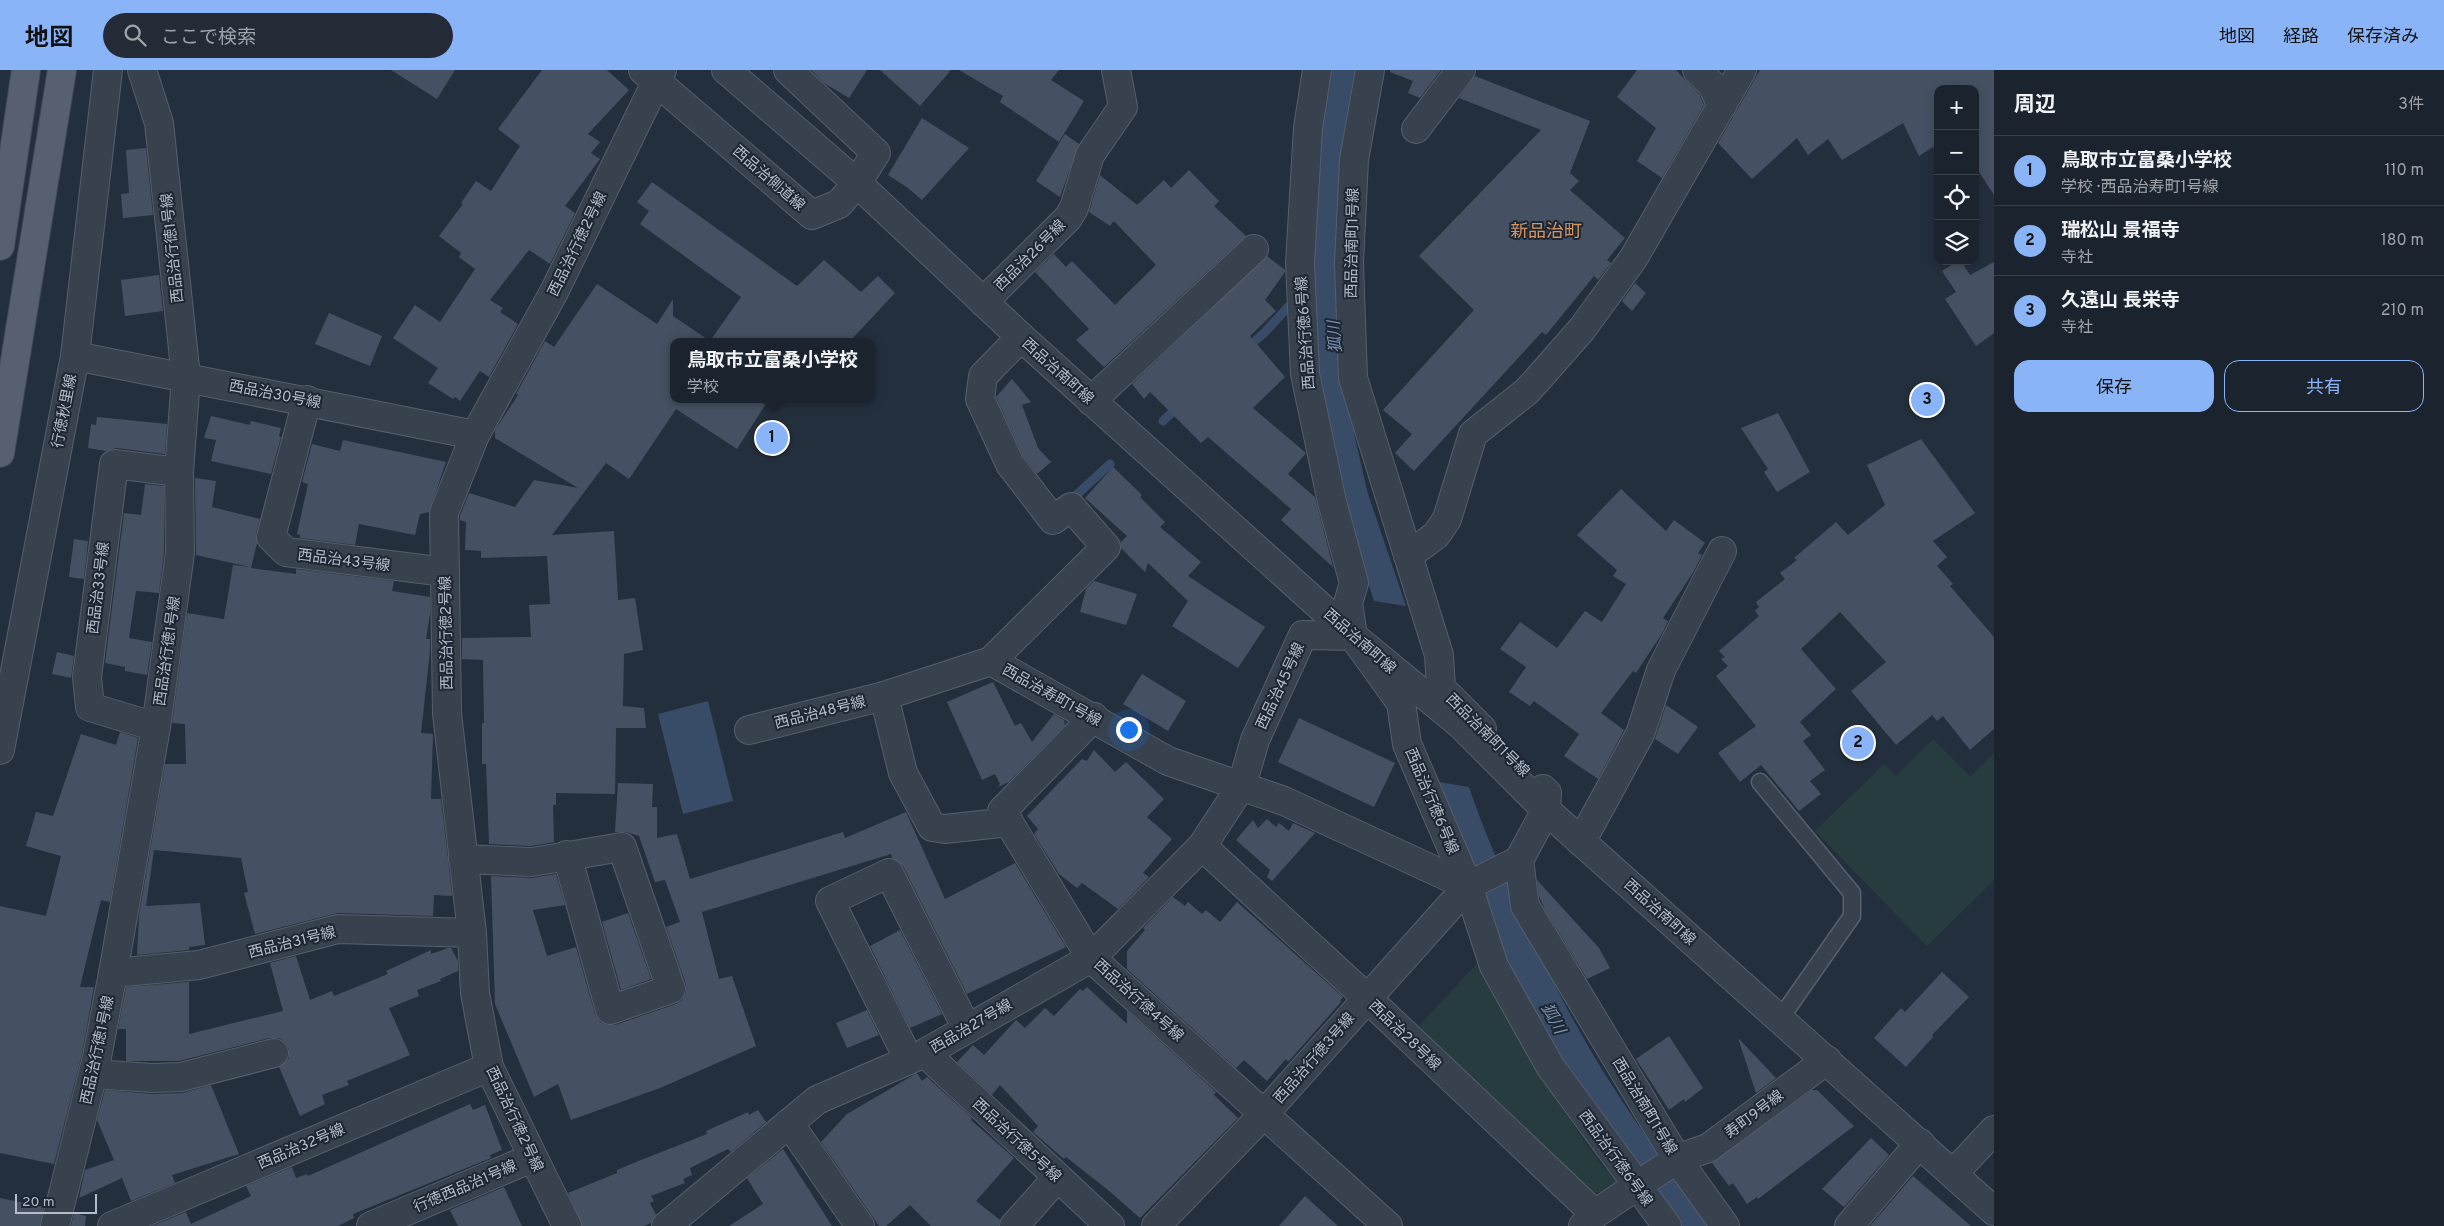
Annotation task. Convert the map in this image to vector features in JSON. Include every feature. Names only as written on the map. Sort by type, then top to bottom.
[{"type":"main road","points":[[0,246],[26,70]]},
{"type":"main road","points":[[0,453],[62,70]]},
{"type":"street","name":"行徳秋里線","points":[[0,750],[75,356],[108,70]]},
{"type":"street","name":"西品治行徳1号線","points":[[56,1226],[93,1074],[113,973],[156,727],[180,553],[180,472],[186,377],[159,122],[142,70]]},
{"type":"street","name":"西品治南町線","points":[[726,70],[857,183],[1091,401],[1353,636],[1461,725],[1546,810],[1581,842],[1994,1211]]},
{"type":"street","name":"西品治側道線","points":[[654,74],[812,215],[839,204],[857,183],[876,153],[788,70]]},
{"type":"street","name":"西品治26号線","points":[[983,302],[1068,218],[1074,208],[1090,155],[1124,107],[1116,70]]},
{"type":"street","name":"西品治行徳6号線","points":[[1317,70],[1308,128],[1300,263],[1305,374],[1332,502],[1354,583],[1348,603],[1353,636],[1401,703],[1407,744],[1471,884],[1494,966],[1550,1066],[1667,1226]]},
{"type":"street","name":"西品治南町1号線","points":[[1370,70],[1354,160],[1349,262],[1353,378],[1438,655],[1441,688],[1547,793],[1546,810]]},
{"type":"street","points":[[1416,129],[1462,70]]},
{"type":"street","points":[[1697,70],[1712,85],[1722,106]]},
{"type":"street","points":[[1408,556],[1436,535],[1447,519],[1473,434],[1526,392],[1582,329],[1633,259],[1742,70]]},
{"type":"street","name":"西品治行徳2号線","points":[[567,1226],[532,1158],[489,1066],[476,993],[472,933],[447,713],[444,513],[475,435],[554,292],[654,74]]},
{"type":"street","points":[[1091,401],[1254,249]]},
{"type":"street","name":"西品治寿町1号線","points":[[1021,337],[983,376],[980,399],[1010,464],[1053,520],[1071,507],[1106,547],[991,661],[1094,717],[1168,761],[1284,801],[1471,884]]},
{"type":"street","name":"西品治30号線","points":[[75,356],[307,400],[475,435]]},
{"type":"street","name":"西品治43号線","points":[[307,400],[270,537],[286,552],[445,572]]},
{"type":"street","name":"西品治33号線","points":[[156,727],[90,707],[87,678],[114,464],[180,472]]},
{"type":"street","points":[[1581,842],[1640,734],[1661,670],[1722,551]]},
{"type":"street","name":"西品治45号線","points":[[1242,786],[1255,740],[1303,635],[1353,636]]},
{"type":"street","points":[[884,696],[991,661]]},
{"type":"street","name":"西品治48号線","points":[[749,730],[884,696],[904,773],[932,826],[945,829],[1009,822]]},
{"type":"street","points":[[1009,822],[1002,811],[1094,717]]},
{"type":"street","name":"西品治27号線","points":[[666,1226],[817,1100],[917,1056],[1091,958],[1202,846],[1242,786]]},
{"type":"street","points":[[1471,884],[1512,863],[1546,810]]},
{"type":"street","name":"西品治行徳4号線","points":[[1009,822],[1091,958],[1388,1226]]},
{"type":"street","name":"西品治28号線","points":[[1202,846],[1367,998],[1589,1220]]},
{"type":"street","points":[[463,860],[532,862],[567,854],[622,847],[671,989],[610,1010],[567,854]]},
{"type":"street","name":"西品治南町1号線","points":[[1512,863],[1525,906],[1677,1159],[1725,1226]]},
{"type":"street","points":[[917,1056],[830,902],[889,873],[967,1029]]},
{"type":"street","name":"西品治行徳3号線","points":[[1156,1226],[1264,1114],[1471,884]]},
{"type":"street","name":"西品治31号線","points":[[113,973],[199,965],[338,929],[472,933]]},
{"type":"street","points":[[93,1074],[153,1078],[181,1077],[274,1053]]},
{"type":"street","name":"西品治行徳5号線","points":[[917,1056],[1110,1226]]},
{"type":"street","name":"寿町9号線","points":[[1589,1220],[1677,1159],[1708,1148],[1827,1060]]},
{"type":"street","name":"西品治32号線","points":[[112,1226],[489,1066]]},
{"type":"street","points":[[790,1123],[860,1226]]},
{"type":"street","points":[[1953,1174],[1994,1130]]},
{"type":"street","points":[[1849,1226],[1920,1143]]},
{"type":"street","name":"行徳西品治1号線","points":[[371,1226],[532,1158]]},
{"type":"street","points":[[1014,1226],[1057,1178]]},
{"type":"lane","points":[[1760,782],[1852,893],[1852,916],[1780,1019]]},
{"type":"green space","points":[[1933,739],[1970,776],[1994,753],[1994,880],[1927,946],[1815,831],[1884,764],[1896,776]]},
{"type":"green space","points":[[1482,958],[1559,1102],[1596,1157],[1616,1182],[1608,1193],[1593,1192],[1415,1030]]},
{"type":"water","name":"狐川","points":[[1330,70],[1355,70],[1345,127],[1340,189],[1348,390],[1355,438],[1368,494],[1406,606],[1374,601],[1345,513],[1320,385],[1311,263],[1318,140]]},
{"type":"water","points":[[708,701],[733,801],[683,814],[658,714]]},
{"type":"water","name":"狐川","points":[[1439,782],[1469,787],[1487,837],[1508,885],[1573,1020],[1629,1111],[1712,1226],[1679,1226],[1579,1094],[1515,979]]},
{"type":"building","points":[[391,70],[455,70],[437,99]]},
{"type":"building","points":[[542,70],[607,70],[629,90],[588,134],[600,142],[591,153],[600,159],[565,206],[575,213],[550,264],[529,250],[490,300],[503,308],[500,312],[518,324],[489,377],[480,371],[460,401],[455,397],[453,399],[428,383],[438,368],[393,338],[415,305],[440,322],[475,269],[459,257],[461,253],[439,236],[463,204],[461,203],[476,181],[491,191],[520,146],[498,129]]},
{"type":"building","points":[[811,70],[867,70],[849,98],[824,83]]},
{"type":"building","points":[[880,70],[951,70],[920,106]]},
{"type":"building","points":[[959,70],[1059,70],[1051,80],[1084,101],[1059,142],[1000,102],[1003,96]]},
{"type":"building","points":[[1390,70],[1441,70],[1420,98],[1408,93],[1413,81],[1390,72]]},
{"type":"building","points":[[1637,70],[1676,70],[1699,94],[1704,105],[1662,178],[1637,161],[1656,128],[1617,97]]},
{"type":"building","points":[[1760,70],[1994,70],[1994,195],[1979,172],[1979,85],[1934,85],[1934,149],[1933,147],[1919,156],[1903,123],[1842,160],[1828,139],[1808,155],[1797,138],[1752,179],[1718,143]]},
{"type":"building","points":[[1475,76],[1590,121],[1570,173],[1579,181],[1570,190],[1625,238],[1607,260],[1611,263],[1598,280],[1594,276],[1546,335],[1542,332],[1414,471],[1395,453],[1412,434],[1383,410],[1474,310],[1419,256],[1541,130],[1459,98]]},
{"type":"building","points":[[922,118],[969,148],[922,200],[888,175]]},
{"type":"building","points":[[1065,134],[1079,144],[1060,197],[1036,181]]},
{"type":"building","points":[[146,148],[153,215],[123,218],[121,194],[129,193],[126,150]]},
{"type":"building","points":[[1189,170],[1219,201],[1214,206],[1246,236],[1104,367],[1076,340],[1089,329],[1035,272],[1054,254],[1066,267],[1072,261],[1115,305],[1156,265],[1114,221],[1110,226],[1089,212],[1100,175],[1137,205],[1164,180],[1171,188]]},
{"type":"building","points":[[652,182],[797,286],[824,260],[861,292],[878,276],[895,293],[853,338],[712,338],[741,297],[640,224],[649,211],[637,202]]},
{"type":"building","points":[[1267,256],[1285,272],[1265,300],[1276,311],[1250,336],[1285,377],[1253,408],[1306,453],[1288,474],[1315,497],[1333,567],[1281,520],[1291,509],[1208,437],[1201,443],[1150,392],[1144,399],[1132,384]]},
{"type":"building","points":[[1994,262],[1994,333],[1976,346],[1945,299],[1956,292],[1942,271],[1952,265],[1964,265],[1970,275]]},
{"type":"building","points":[[159,275],[163,311],[125,316],[121,280]]},
{"type":"building","points":[[1635,283],[1646,293],[1632,311],[1622,301]]},
{"type":"building","points":[[597,284],[657,324],[673,299],[673,316],[706,338],[670,338],[670,403],[766,403],[737,449],[676,409],[629,479],[606,463],[552,535],[614,531],[618,600],[635,598],[643,650],[624,654],[623,706],[644,708],[646,728],[616,728],[615,794],[556,793],[556,805],[553,805],[554,842],[531,846],[489,844],[486,764],[482,764],[482,723],[484,723],[483,660],[462,659],[462,638],[531,637],[529,605],[550,604],[547,556],[481,558],[481,551],[465,550],[466,522],[460,520],[460,516],[469,493],[515,507],[534,480],[578,488],[495,438],[495,430],[518,395],[516,394],[545,341],[554,347]]},
{"type":"building","points":[[329,313],[382,336],[370,366],[315,344]]},
{"type":"building","points":[[1012,379],[1031,402],[1022,405],[1038,448],[1051,462],[1037,474],[1023,456],[996,397]]},
{"type":"building","points":[[1778,413],[1810,472],[1777,492],[1764,472],[1768,469],[1741,428]]},
{"type":"building","points":[[211,416],[250,425],[251,421],[281,428],[279,436],[281,437],[271,474],[211,461],[216,440],[204,438]]},
{"type":"building","points":[[97,417],[167,424],[165,454],[116,448],[106,451],[88,448],[91,424],[96,425]]},
{"type":"building","points":[[1921,439],[1975,513],[1933,541],[1947,557],[1937,566],[1953,584],[1950,586],[1994,637],[1994,729],[1970,750],[1943,716],[1937,721],[1932,715],[1896,745],[1851,691],[1886,662],[1840,612],[1801,649],[1836,689],[1800,722],[1811,735],[1803,741],[1825,770],[1810,781],[1821,794],[1799,811],[1761,765],[1740,782],[1718,753],[1756,726],[1716,676],[1728,666],[1721,659],[1725,657],[1719,651],[1759,616],[1755,611],[1759,607],[1756,602],[1785,579],[1780,573],[1797,560],[1794,558],[1836,522],[1848,535],[1885,505],[1867,465]]},
{"type":"building","points":[[343,440],[446,462],[429,512],[420,514],[415,535],[359,524],[355,545],[300,538],[300,535],[297,534],[308,484],[302,482],[312,444],[340,451]]},
{"type":"building","points":[[1113,467],[1142,495],[1140,497],[1165,522],[1160,527],[1201,562],[1188,576],[1265,627],[1238,668],[1172,626],[1188,601],[1148,563],[1145,572],[1121,548],[1121,542],[1127,536],[1085,498]]},
{"type":"building","points":[[195,478],[216,481],[212,507],[260,519],[251,568],[296,574],[296,569],[394,581],[392,591],[430,597],[430,614],[426,639],[430,639],[430,651],[421,733],[433,734],[431,799],[441,799],[452,894],[452,896],[434,895],[433,916],[338,913],[255,934],[244,893],[248,892],[241,858],[154,850],[146,906],[200,903],[205,945],[189,947],[189,950],[137,955],[139,915],[165,764],[186,764],[185,724],[172,723],[187,613],[224,619],[233,565],[250,567],[196,555]]},
{"type":"building","points":[[145,484],[164,486],[164,552],[159,593],[136,591],[129,638],[152,642],[147,675],[125,671],[125,667],[105,663],[124,513],[141,515]]},
{"type":"building","points":[[1621,489],[1666,531],[1674,520],[1705,543],[1698,553],[1702,555],[1694,571],[1663,618],[1668,621],[1663,632],[1636,673],[1633,671],[1601,713],[1624,730],[1598,779],[1564,756],[1579,734],[1534,701],[1530,706],[1509,692],[1526,667],[1500,649],[1520,622],[1557,648],[1585,611],[1602,622],[1626,584],[1613,576],[1617,570],[1577,535]]},
{"type":"building","points":[[74,539],[88,541],[84,579],[69,577]]},
{"type":"building","points":[[1094,581],[1137,594],[1126,625],[1080,612],[1086,589]]},
{"type":"building","points":[[57,652],[74,656],[71,678],[52,674]]},
{"type":"building","points":[[1142,674],[1186,701],[1168,731],[1123,704]]},
{"type":"building","points":[[993,682],[1015,726],[1021,723],[1032,742],[1054,714],[1064,720],[1065,725],[1009,782],[998,787],[1000,784],[995,774],[982,780],[947,702]]},
{"type":"building","points":[[1666,705],[1698,727],[1678,754],[1655,739]]},
{"type":"building","points":[[1299,718],[1395,763],[1374,807],[1278,762]]},
{"type":"building","points":[[120,732],[138,738],[110,902],[101,900],[80,987],[94,987],[82,1054],[54,1164],[0,1153],[0,906],[46,916],[61,856],[26,846],[36,812],[53,816],[81,734],[116,745]]},
{"type":"building","points":[[1094,750],[1115,772],[1126,762],[1164,799],[1147,817],[1172,839],[1143,873],[1149,877],[1118,909],[1082,883],[1077,888],[1059,874],[1034,834],[1038,829],[1027,816],[1082,759],[1087,761]]},
{"type":"building","points":[[618,783],[653,784],[652,807],[657,807],[657,838],[677,834],[690,879],[843,832],[845,838],[906,812],[945,899],[1015,863],[1066,947],[967,994],[903,866],[892,858],[891,854],[702,912],[719,979],[732,976],[756,1046],[660,1088],[571,1120],[558,1084],[534,1097],[495,1004],[491,876],[532,878],[556,874],[565,905],[533,910],[547,956],[576,947],[595,1014],[600,1022],[607,1025],[615,1025],[676,1004],[682,1000],[686,992],[686,984],[666,927],[680,922],[665,880],[655,882],[639,836],[626,832],[615,832]]},
{"type":"building","points":[[1267,819],[1276,827],[1279,823],[1289,831],[1293,823],[1315,833],[1272,881],[1267,877],[1270,870],[1236,840],[1253,820],[1258,828]]},
{"type":"building","points":[[1537,880],[1599,948],[1610,968],[1587,979],[1545,910],[1539,896]]},
{"type":"building","points":[[1173,897],[1185,906],[1188,902],[1202,914],[1206,910],[1220,922],[1237,902],[1343,997],[1341,1002],[1288,1062],[1286,1059],[1267,1081],[1244,1060],[1236,1068],[1127,969],[1127,951],[1145,930],[1143,928]]},
{"type":"building","points":[[628,913],[651,979],[621,990],[602,922]]},
{"type":"building","points":[[900,930],[942,1014],[910,1028],[870,946]]},
{"type":"building","points":[[451,948],[458,961],[458,971],[440,979],[441,981],[417,990],[419,996],[389,1008],[410,1055],[347,1081],[349,1085],[322,1095],[325,1104],[300,1116],[279,1067],[289,1058],[289,1049],[285,1042],[279,1038],[270,1038],[179,1061],[126,1061],[126,1029],[118,1029],[126,987],[189,982],[189,1034],[283,1011],[270,963],[296,956],[310,1000],[332,991],[334,996],[388,974],[386,971],[431,950],[431,954]]},
{"type":"building","points":[[1942,972],[1969,997],[1932,1035],[1933,1037],[1906,1067],[1874,1038],[1901,1008],[1905,1012]]},
{"type":"building","points":[[1087,987],[1127,1024],[1127,1011],[1216,1092],[1214,1095],[1238,1118],[1140,1218],[1108,1190],[1066,1157],[1064,1159],[1033,1132],[1038,1126],[1000,1085],[992,1095],[957,1062],[973,1045],[984,1055],[1016,1020],[1025,1028],[1045,1008],[1054,1016],[1080,989],[1083,991]]},
{"type":"building","points":[[867,1010],[879,1035],[847,1048],[836,1023]]},
{"type":"building","points":[[1669,1036],[1703,1088],[1685,1102],[1684,1099],[1669,1110],[1636,1059]]},
{"type":"building","points":[[1738,1038],[1776,1078],[1756,1093]]},
{"type":"building","points":[[917,1073],[922,1081],[927,1077],[1014,1158],[976,1201],[1000,1220],[999,1226],[931,1226],[910,1205],[886,1226],[879,1226],[821,1142],[847,1114]]},
{"type":"building","points":[[211,1085],[239,1154],[172,1175],[175,1183],[131,1201],[122,1178],[79,1198],[85,1170],[114,1160],[97,1120],[105,1090],[152,1094],[182,1093]]},
{"type":"building","points":[[1812,1090],[1817,1090],[1854,1126],[1758,1199],[1757,1197],[1747,1204],[1733,1183],[1729,1186],[1712,1163]]},
{"type":"building","points":[[470,1104],[473,1110],[485,1105],[502,1150],[490,1155],[491,1158],[353,1214],[354,1218],[338,1226],[152,1226],[186,1212],[191,1224],[251,1196],[246,1186],[292,1167],[296,1178],[307,1174],[308,1176]]},
{"type":"building","points":[[758,1110],[766,1122],[731,1152],[728,1149],[690,1168],[692,1175],[683,1179],[685,1183],[651,1196],[654,1201],[650,1203],[656,1215],[651,1223],[644,1226],[582,1226],[568,1193],[617,1173],[617,1170],[707,1134],[706,1131],[748,1112],[749,1115]]},
{"type":"building","points":[[1871,1138],[1889,1155],[1844,1207],[1822,1189]]},
{"type":"building","points":[[783,1149],[832,1226],[729,1226],[763,1204],[747,1178]]},
{"type":"building","points":[[1913,1176],[1971,1226],[1870,1226]]},
{"type":"building","points":[[504,1187],[522,1226],[458,1226],[450,1210]]},
{"type":"building","points":[[1305,1196],[1338,1226],[1279,1226]]},
{"type":"building","points":[[0,1198],[44,1207],[40,1226],[0,1226]]},
{"type":"building","points":[[74,1213],[86,1216],[85,1226],[71,1226]]},
{"type":"waterway","points":[[1246,349],[1289,306]]},
{"type":"waterway","points":[[1163,421],[1179,406]]},
{"type":"waterway","points":[[1071,500],[1110,464]]},
{"type":"place","name":"久遠山 長栄寺","points":[[1927,400]]},
{"type":"place","name":"鳥取市立富桑小学校","points":[[772,438]]},
{"type":"place","name":"瑞松山 景福寺","points":[[1858,743]]},
{"type":"district","name":"新品治町","points":[[1546,231]]}]
